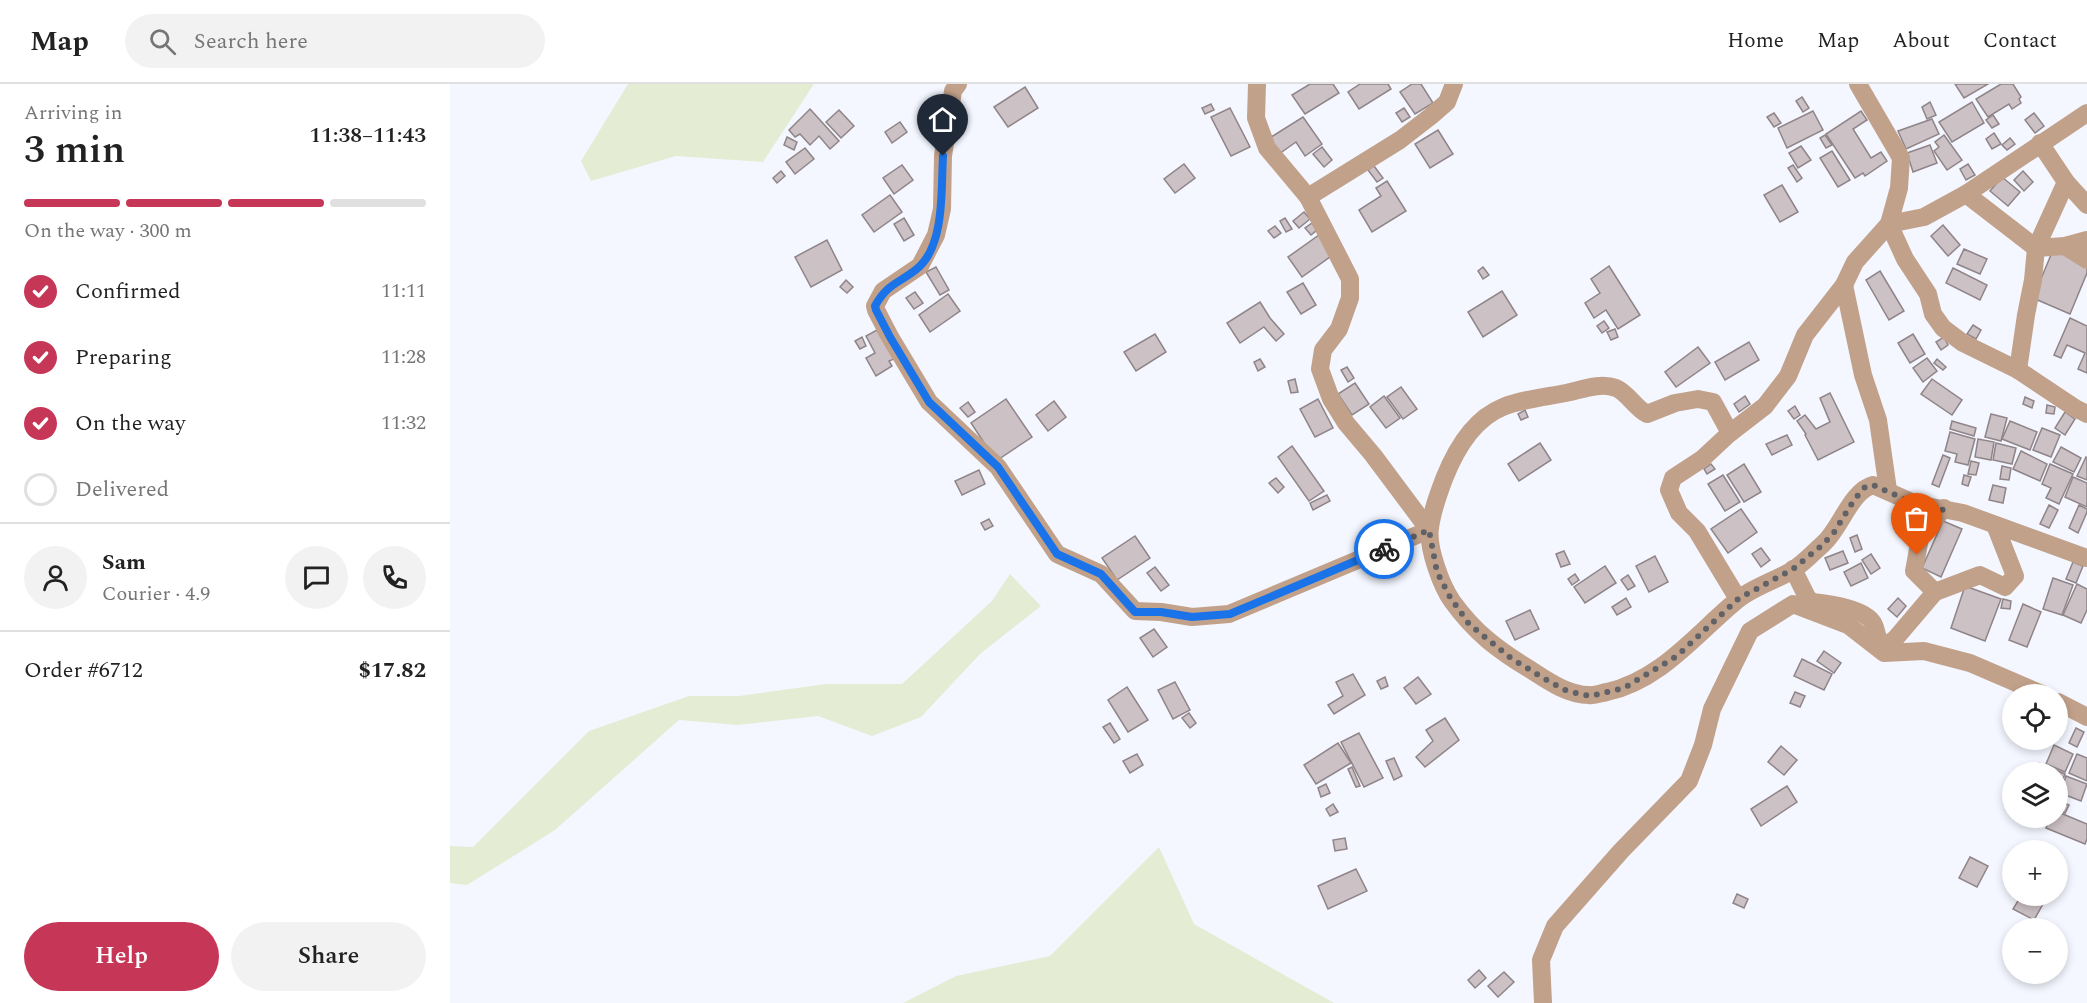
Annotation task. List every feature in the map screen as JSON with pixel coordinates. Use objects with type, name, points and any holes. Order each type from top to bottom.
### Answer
[{"type":"street","points":[[957,84],[953,91],[943,156],[942,209],[936,235],[920,266],[883,291],[875,306],[890,337],[929,402],[998,467],[1057,554],[1101,574],[1135,612],[1161,612],[1192,617],[1230,614],[1429,530]]},
{"type":"street","points":[[1257,84],[1256,118],[1268,148],[1308,197],[1350,279],[1350,298],[1339,329],[1323,350],[1320,369],[1331,399],[1346,423],[1429,530]]},
{"type":"street","points":[[1308,197],[1400,140],[1447,102],[1454,84]]},
{"type":"street","points":[[1738,599],[1697,531],[1679,513],[1669,490],[1672,478],[1702,459],[1730,433],[1766,406],[1788,376],[1804,335],[1844,285],[1855,262],[1889,224],[1899,188],[1901,158],[1858,84]]},
{"type":"street","points":[[1889,224],[1924,218],[1966,194],[2087,113]]},
{"type":"street","points":[[2040,143],[2066,182],[2087,205]]},
{"type":"street","points":[[2018,370],[2036,248],[2066,182]]},
{"type":"street","points":[[1966,194],[2036,248],[2066,246],[2087,240]]},
{"type":"street","points":[[1889,224],[1905,259],[1928,294],[1933,314],[1943,328],[1963,343],[2018,370],[2087,414]]},
{"type":"street","points":[[2066,246],[2087,260]]},
{"type":"street","points":[[1844,285],[1863,375],[1878,420],[1888,490]]},
{"type":"street","points":[[1730,433],[1713,402],[1698,399],[1675,403],[1647,414],[1640,411],[1620,391],[1604,386],[1503,407],[1479,423],[1455,453],[1437,498],[1429,530],[1437,572],[1450,597],[1469,624],[1512,659],[1567,691],[1590,696],[1624,688],[1677,656],[1738,599],[1793,569],[1833,534],[1865,487],[1873,485],[1916,504],[1944,508],[2087,558]]},
{"type":"street","points":[[1935,592],[1914,571],[1920,538],[1944,508]]},
{"type":"street","points":[[1793,569],[1808,599],[1813,602],[1848,608],[1865,615],[1872,620],[1880,642],[1890,643],[1935,592],[1980,575],[2005,587],[2015,576],[1995,525]]},
{"type":"street","points":[[1542,1003],[1541,960],[1555,926],[1621,851],[1689,781],[1703,745],[1713,709],[1750,631],[1793,604],[1848,625],[1884,653],[1924,651],[1970,663],[2019,684]]},
{"type":"street","points":[[2068,707],[2087,717]]},
{"type":"green space","points":[[628,84],[814,84],[763,162],[676,156],[591,181],[581,161]]},
{"type":"green space","points":[[1010,574],[1041,606],[980,654],[921,717],[872,736],[818,716],[738,725],[679,720],[555,830],[467,885],[450,883],[450,846],[473,847],[589,731],[689,696],[739,696],[826,684],[902,684],[992,601]]},
{"type":"green space","points":[[1159,847],[1194,924],[1334,1003],[903,1003],[956,976],[1050,956]]},
{"type":"building","points":[[1310,84],[1333,84],[1339,93],[1305,114],[1292,95]]},
{"type":"building","points":[[1360,84],[1388,84],[1391,89],[1359,109],[1348,92]]},
{"type":"building","points":[[1412,84],[1421,84],[1433,103],[1415,114],[1400,92]]},
{"type":"building","points":[[1955,84],[1988,84],[1964,98]]},
{"type":"building","points":[[2001,84],[2013,84],[2021,97],[2019,99],[2021,103],[2012,109],[2009,104],[1988,117],[1976,99]]},
{"type":"building","points":[[1025,87],[1038,108],[1008,127],[994,107]]},
{"type":"building","points":[[1802,97],[1809,108],[1803,112],[1796,101]]},
{"type":"building","points":[[1930,102],[1936,115],[1927,119],[1922,107]]},
{"type":"building","points":[[1972,102],[1984,123],[1952,142],[1939,122]]},
{"type":"building","points":[[1211,104],[1214,110],[1205,114],[1202,108]]},
{"type":"building","points":[[1230,108],[1250,147],[1231,156],[1211,117]]},
{"type":"building","points":[[1404,108],[1410,117],[1402,122],[1396,113]]},
{"type":"building","points":[[810,109],[839,141],[830,149],[819,136],[810,145],[800,134],[795,137],[789,130]]},
{"type":"building","points":[[839,110],[854,126],[841,138],[826,122]]},
{"type":"building","points":[[1813,111],[1823,130],[1787,148],[1778,128]]},
{"type":"building","points":[[1861,111],[1867,120],[1853,129],[1871,158],[1881,152],[1887,161],[1865,176],[1863,173],[1855,178],[1826,134]]},
{"type":"building","points":[[1774,113],[1781,123],[1774,127],[1767,117]]},
{"type":"building","points":[[2034,113],[2044,126],[2035,133],[2025,120]]},
{"type":"building","points":[[1993,115],[1999,124],[1992,128],[1986,120]]},
{"type":"building","points":[[1303,117],[1322,144],[1305,156],[1296,142],[1279,154],[1268,139]]},
{"type":"building","points":[[1932,119],[1939,134],[1906,149],[1898,131]]},
{"type":"building","points":[[900,122],[907,132],[892,143],[885,132]]},
{"type":"building","points":[[1438,130],[1453,154],[1430,168],[1415,144]]},
{"type":"building","points":[[1994,133],[2001,144],[1992,149],[1986,139]]},
{"type":"building","points":[[1825,135],[1832,145],[1826,148],[1820,138]]},
{"type":"building","points":[[1944,135],[1962,160],[1947,170],[1934,151],[1939,147],[1935,142]]},
{"type":"building","points":[[787,137],[797,142],[794,150],[784,145]]},
{"type":"building","points":[[2010,138],[2015,144],[2007,150],[2002,145]]},
{"type":"building","points":[[1930,145],[1937,163],[1913,172],[1907,153]]},
{"type":"building","points":[[1801,146],[1811,160],[1798,168],[1789,153]]},
{"type":"building","points":[[1322,147],[1332,160],[1324,167],[1313,154]]},
{"type":"building","points":[[805,148],[814,159],[795,174],[786,162]]},
{"type":"building","points":[[1832,151],[1850,180],[1838,187],[1820,158]]},
{"type":"building","points":[[1184,164],[1195,178],[1175,193],[1164,179]]},
{"type":"building","points":[[1968,164],[1975,175],[1966,180],[1960,169]]},
{"type":"building","points":[[902,165],[913,180],[894,194],[883,178]]},
{"type":"building","points":[[1793,165],[1802,178],[1797,182],[1788,168]]},
{"type":"building","points":[[1374,166],[1383,178],[1377,182],[1368,170]]},
{"type":"building","points":[[781,171],[785,176],[777,183],[773,178]]},
{"type":"building","points":[[2023,171],[2033,182],[2024,191],[2014,180]]},
{"type":"building","points":[[2002,177],[2020,192],[2008,206],[1990,191]]},
{"type":"building","points":[[1387,181],[1406,211],[1372,232],[1359,210],[1381,196],[1376,188]]},
{"type":"building","points":[[1782,185],[1798,212],[1780,222],[1764,195]]},
{"type":"building","points":[[890,195],[902,212],[874,232],[862,215]]},
{"type":"building","points":[[1304,212],[1310,219],[1299,228],[1293,221]]},
{"type":"building","points":[[904,218],[914,235],[904,241],[894,224]]},
{"type":"building","points":[[1285,218],[1292,229],[1286,232],[1280,221]]},
{"type":"building","points":[[1312,223],[1317,230],[1311,235],[1305,228]]},
{"type":"building","points":[[1943,225],[1960,245],[1948,256],[1931,236]]},
{"type":"building","points":[[1275,226],[1281,233],[1274,238],[1268,231]]},
{"type":"building","points":[[1319,235],[1334,254],[1302,277],[1288,257]]},
{"type":"building","points":[[827,240],[842,270],[811,287],[795,257]]},
{"type":"building","points":[[1964,249],[1987,259],[1980,274],[1957,264]]},
{"type":"building","points":[[2053,250],[2087,264],[2087,273],[2070,314],[2033,298]]},
{"type":"building","points":[[1609,266],[1640,315],[1618,329],[1606,310],[1594,318],[1585,303],[1600,293],[1591,279]]},
{"type":"building","points":[[936,267],[949,290],[940,295],[926,272]]},
{"type":"building","points":[[1483,267],[1489,275],[1483,279],[1478,271]]},
{"type":"building","points":[[1953,268],[1987,285],[1980,300],[1946,283]]},
{"type":"building","points":[[1880,271],[1904,311],[1889,320],[1866,280]]},
{"type":"building","points":[[846,280],[853,287],[847,293],[840,287]]},
{"type":"building","points":[[1303,283],[1316,305],[1301,314],[1287,292]]},
{"type":"building","points":[[1502,291],[1517,315],[1483,337],[1468,312]]},
{"type":"building","points":[[915,292],[923,303],[914,309],[906,298]]},
{"type":"building","points":[[948,294],[960,311],[930,332],[919,315]]},
{"type":"building","points":[[1260,302],[1284,334],[1276,341],[1264,327],[1240,343],[1227,323]]},
{"type":"building","points":[[2070,318],[2087,326],[2087,373],[2078,369],[2085,353],[2067,345],[2061,358],[2054,355]]},
{"type":"building","points":[[1604,321],[1609,328],[1602,333],[1597,326]]},
{"type":"building","points":[[1973,325],[1981,330],[1976,339],[1967,334]]},
{"type":"building","points":[[1615,329],[1618,337],[1611,340],[1607,332]]},
{"type":"building","points":[[877,330],[894,359],[889,361],[892,366],[876,376],[866,358],[875,353],[866,336]]},
{"type":"building","points":[[1155,334],[1166,352],[1136,371],[1124,352]]},
{"type":"building","points":[[1913,334],[1925,354],[1910,363],[1898,343]]},
{"type":"building","points":[[862,337],[866,346],[860,349],[855,341]]},
{"type":"building","points":[[1944,337],[1948,345],[1941,350],[1936,342]]},
{"type":"building","points":[[1749,342],[1759,360],[1725,380],[1715,362]]},
{"type":"building","points":[[1698,347],[1710,363],[1676,387],[1665,372]]},
{"type":"building","points":[[1927,358],[1937,371],[1923,382],[1913,368]]},
{"type":"building","points":[[1260,359],[1265,367],[1258,371],[1254,362]]},
{"type":"building","points":[[1937,359],[1946,367],[1943,370],[1934,363]]},
{"type":"building","points":[[1347,367],[1354,378],[1348,382],[1341,370]]},
{"type":"building","points":[[1295,379],[1298,392],[1291,393],[1288,381]]},
{"type":"building","points":[[1932,379],[1962,400],[1952,415],[1921,394]]},
{"type":"building","points":[[1355,383],[1369,404],[1352,415],[1338,394]]},
{"type":"building","points":[[1401,387],[1417,409],[1403,419],[1387,397]]},
{"type":"building","points":[[1830,393],[1854,442],[1818,460],[1797,421],[1805,415],[1816,429],[1830,422],[1820,398]]},
{"type":"building","points":[[1384,396],[1400,418],[1386,428],[1370,407]]},
{"type":"building","points":[[1745,396],[1750,404],[1739,412],[1734,404]]},
{"type":"building","points":[[2025,397],[2034,401],[2032,408],[2023,404]]},
{"type":"building","points":[[1006,399],[1032,437],[996,461],[971,423]]},
{"type":"building","points":[[1318,399],[1333,428],[1315,437],[1300,409]]},
{"type":"building","points":[[1054,401],[1066,417],[1048,431],[1036,415]]},
{"type":"building","points":[[968,402],[975,412],[968,417],[960,408]]},
{"type":"building","points":[[2047,405],[2055,407],[2054,414],[2046,413]]},
{"type":"building","points":[[1795,406],[1800,415],[1794,419],[1788,411]]},
{"type":"building","points":[[1525,410],[1528,417],[1521,420],[1518,414]]},
{"type":"building","points":[[2065,412],[2075,419],[2065,435],[2055,428]]},
{"type":"building","points":[[1991,414],[2007,418],[2001,441],[1985,437]]},
{"type":"building","points":[[1952,421],[1976,428],[1974,436],[1950,429]]},
{"type":"building","points":[[2010,421],[2037,432],[2030,450],[2002,439]]},
{"type":"building","points":[[2042,428],[2060,435],[2051,457],[2033,450]]},
{"type":"building","points":[[1950,432],[1975,439],[1968,465],[1955,462],[1957,454],[1945,451]]},
{"type":"building","points":[[1787,435],[1792,445],[1772,455],[1766,444]]},
{"type":"building","points":[[1978,439],[1994,442],[1991,460],[1975,457]]},
{"type":"building","points":[[1540,443],[1551,460],[1519,481],[1508,464]]},
{"type":"building","points":[[1996,443],[2016,448],[2012,464],[1993,460]]},
{"type":"building","points":[[1292,446],[1324,491],[1309,501],[1278,457]]},
{"type":"building","points":[[2061,447],[2081,458],[2074,472],[2053,462]]},
{"type":"building","points":[[2021,451],[2047,464],[2040,481],[2013,469]]},
{"type":"building","points":[[1943,455],[1950,458],[1939,487],[1932,484]]},
{"type":"building","points":[[2087,458],[2087,480],[2077,476]]},
{"type":"building","points":[[1971,461],[1979,463],[1976,475],[1968,474]]},
{"type":"building","points":[[1711,464],[1715,469],[1707,474],[1704,469]]},
{"type":"building","points":[[1744,464],[1761,492],[1744,502],[1727,475]]},
{"type":"building","points":[[2050,464],[2073,474],[2059,504],[2046,498],[2051,488],[2042,484]]},
{"type":"building","points":[[2002,466],[2011,468],[2009,480],[2000,479]]},
{"type":"building","points":[[979,470],[985,484],[962,495],[955,481]]},
{"type":"building","points":[[1723,475],[1740,502],[1725,511],[1708,484]]},
{"type":"building","points":[[1964,475],[1971,477],[1968,486],[1962,484]]},
{"type":"building","points":[[2073,477],[2087,483],[2087,507],[2065,497]]},
{"type":"building","points":[[1276,478],[1284,487],[1278,493],[1269,483]]},
{"type":"building","points":[[1993,485],[2006,488],[2003,503],[1989,500]]},
{"type":"building","points":[[1327,495],[1330,501],[1313,510],[1310,503]]},
{"type":"building","points":[[2049,505],[2058,510],[2049,528],[2040,524]]},
{"type":"building","points":[[2079,505],[2087,509],[2087,512],[2078,533],[2069,528]]},
{"type":"building","points":[[1741,509],[1757,532],[1728,553],[1711,529]]},
{"type":"building","points":[[989,519],[993,526],[985,530],[981,523]]},
{"type":"building","points":[[1943,521],[1962,529],[1941,577],[1922,568]]},
{"type":"building","points":[[1857,535],[1862,549],[1855,552],[1850,538]]},
{"type":"building","points":[[1135,536],[1150,558],[1117,580],[1102,558]]},
{"type":"building","points":[[1761,548],[1770,560],[1761,567],[1752,554]]},
{"type":"building","points":[[1564,551],[1570,564],[1561,567],[1556,554]]},
{"type":"building","points":[[1843,551],[1848,563],[1830,570],[1825,558]]},
{"type":"building","points":[[1871,554],[1880,568],[1871,574],[1862,560]]},
{"type":"building","points":[[1655,556],[1668,582],[1649,592],[1636,566]]},
{"type":"building","points":[[2073,562],[2083,566],[2076,583],[2066,579]]},
{"type":"building","points":[[1861,563],[1868,578],[1851,586],[1844,572]]},
{"type":"building","points":[[1605,566],[1616,583],[1585,603],[1574,587]]},
{"type":"building","points":[[1155,567],[1169,585],[1161,591],[1147,573]]},
{"type":"building","points":[[1575,574],[1579,580],[1572,585],[1568,579]]},
{"type":"building","points":[[1628,575],[1635,586],[1628,590],[1621,580]]},
{"type":"building","points":[[2053,578],[2073,585],[2062,615],[2043,609]]},
{"type":"building","points":[[2077,584],[2087,589],[2087,610],[2081,623],[2063,615]]},
{"type":"building","points":[[1965,586],[2001,599],[1985,641],[1951,628]]},
{"type":"building","points":[[1626,598],[1631,607],[1617,615],[1612,607]]},
{"type":"building","points":[[1898,598],[1906,606],[1897,617],[1888,609]]},
{"type":"building","points":[[2003,599],[2011,601],[2010,609],[2001,608]]},
{"type":"building","points":[[2023,604],[2041,612],[2027,647],[2009,640]]},
{"type":"building","points":[[1530,610],[1539,629],[1515,640],[1506,621]]},
{"type":"building","points":[[1154,629],[1167,647],[1153,657],[1140,638]]},
{"type":"building","points":[[1824,651],[1841,663],[1834,673],[1817,661]]},
{"type":"building","points":[[1802,659],[1832,674],[1824,690],[1794,676]]},
{"type":"building","points":[[1353,674],[1365,695],[1334,714],[1328,705],[1343,696],[1336,682]]},
{"type":"building","points":[[1385,677],[1388,686],[1381,689],[1377,681]]},
{"type":"building","points":[[1418,677],[1431,694],[1416,704],[1404,688]]},
{"type":"building","points":[[1175,682],[1190,710],[1173,719],[1158,690]]},
{"type":"building","points":[[1127,687],[1148,720],[1128,732],[1108,700]]},
{"type":"building","points":[[1795,692],[1805,696],[1800,707],[1790,703]]},
{"type":"building","points":[[1189,713],[1196,723],[1190,728],[1182,718]]},
{"type":"building","points":[[1445,718],[1459,740],[1425,767],[1416,757],[1433,741],[1426,730]]},
{"type":"building","points":[[1110,723],[1120,739],[1114,743],[1103,727]]},
{"type":"building","points":[[2076,728],[2084,732],[2077,747],[2069,743]]},
{"type":"building","points":[[1359,733],[1383,778],[1364,787],[1341,742]]},
{"type":"building","points":[[1338,743],[1351,763],[1316,784],[1304,765]]},
{"type":"building","points":[[1781,746],[1797,760],[1784,775],[1768,762]]},
{"type":"building","points":[[2052,750],[2065,750],[2073,754],[2068,765],[2068,762],[2047,762]]},
{"type":"building","points":[[1137,754],[1143,765],[1130,773],[1123,761]]},
{"type":"building","points":[[2077,754],[2087,758],[2087,781],[2069,773]]},
{"type":"building","points":[[1394,758],[1402,776],[1394,780],[1386,761]]},
{"type":"building","points":[[1352,767],[1360,786],[1356,787],[1348,769]]},
{"type":"building","points":[[2068,777],[2087,784],[2081,801],[2068,796]]},
{"type":"building","points":[[1326,784],[1330,793],[1321,797],[1318,788]]},
{"type":"building","points":[[1787,786],[1797,802],[1761,826],[1751,809]]},
{"type":"building","points":[[1333,804],[1338,812],[1330,816],[1326,809]]},
{"type":"building","points":[[2068,816],[2087,824],[2085,844],[2046,828],[2068,828]]},
{"type":"building","points":[[1345,838],[1347,849],[1335,851],[1333,840]]},
{"type":"building","points":[[1970,857],[1988,866],[1977,887],[1959,878]]},
{"type":"building","points":[[1356,869],[1367,891],[1328,909],[1318,886]]},
{"type":"building","points":[[1737,894],[1748,899],[1744,908],[1733,903]]},
{"type":"building","points":[[2015,906],[2042,906],[2035,918],[2030,918],[2013,909]]},
{"type":"building","points":[[1479,970],[1486,978],[1475,988],[1468,980]]},
{"type":"building","points":[[1504,972],[1514,982],[1498,997],[1488,986]]},
{"type":"way so far","points":[[1384,549],[1429,530],[1437,572],[1450,597],[1469,624],[1512,659],[1550,682],[1567,691],[1590,696],[1624,688],[1677,656],[1738,599],[1793,569],[1833,534],[1865,487],[1873,485],[1916,504],[1944,508],[1920,538],[1917,555]]},
{"type":"route","points":[[943,156],[942,209],[931,247],[920,266],[883,291],[875,306],[876,310],[929,402],[998,467],[1057,554],[1101,574],[1135,612],[1161,612],[1192,617],[1230,614],[1384,549]]}]
